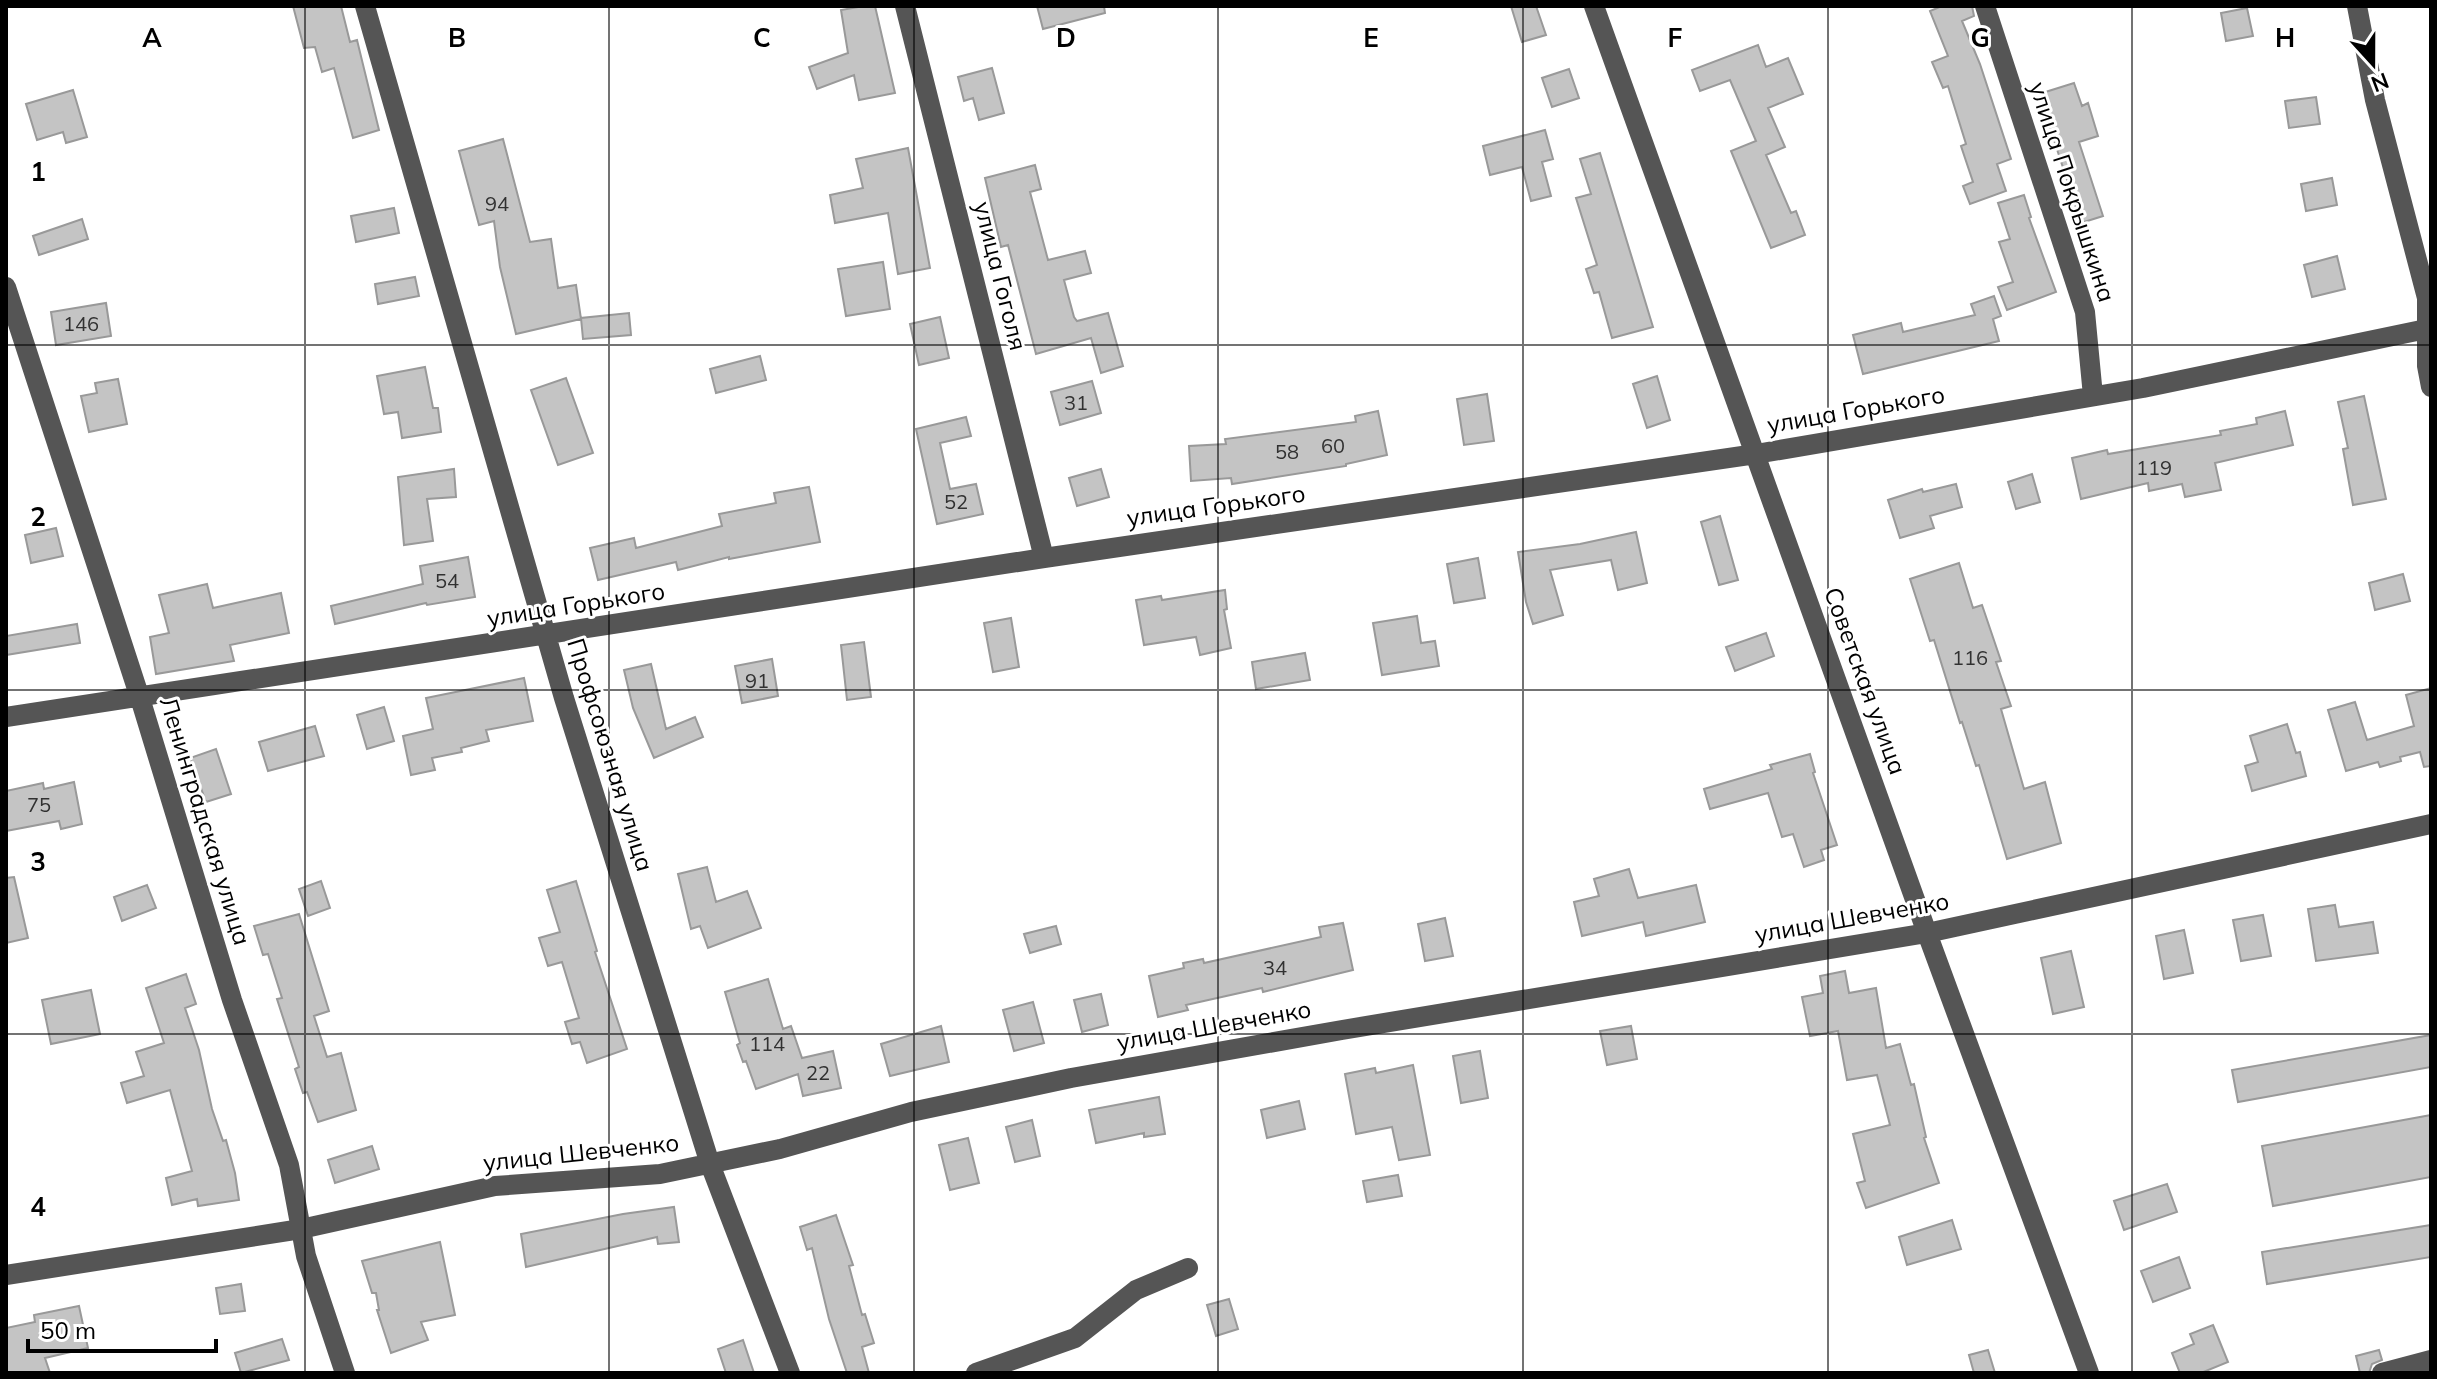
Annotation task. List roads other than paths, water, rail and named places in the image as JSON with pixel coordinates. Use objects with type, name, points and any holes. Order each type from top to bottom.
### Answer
[{"type":"street","name":"Профсоюзная улица","points":[[365,6],[564,698],[710,1164],[790,1373]]},
{"type":"street","name":"улица Гоголя","points":[[905,6],[1044,558]]},
{"type":"street","name":"Советская улица","points":[[1594,6],[1927,933],[2089,1373]]},
{"type":"street","name":"улица Покрышкина","points":[[1985,6],[2085,312],[2093,396]]},
{"type":"street","points":[[2357,6],[2375,100],[2427,298],[2430,329],[2427,366],[2431,387]]},
{"type":"street","name":"Ленинградская улица","points":[[6,287],[140,698],[232,1000],[289,1165],[306,1256],[345,1373]]},
{"type":"street","name":"улица Горького","points":[[6,717],[1044,558],[1756,454],[2093,396],[2430,329]]},
{"type":"street","name":"улица Шевченко","points":[[6,1275],[301,1229],[495,1186],[660,1174],[780,1149],[911,1112],[1071,1078],[1927,933],[2431,824]]},
{"type":"street","points":[[976,1373],[1075,1338],[1136,1290],[1188,1268]]},
{"type":"street","points":[[2382,1373],[2431,1360]]}]
